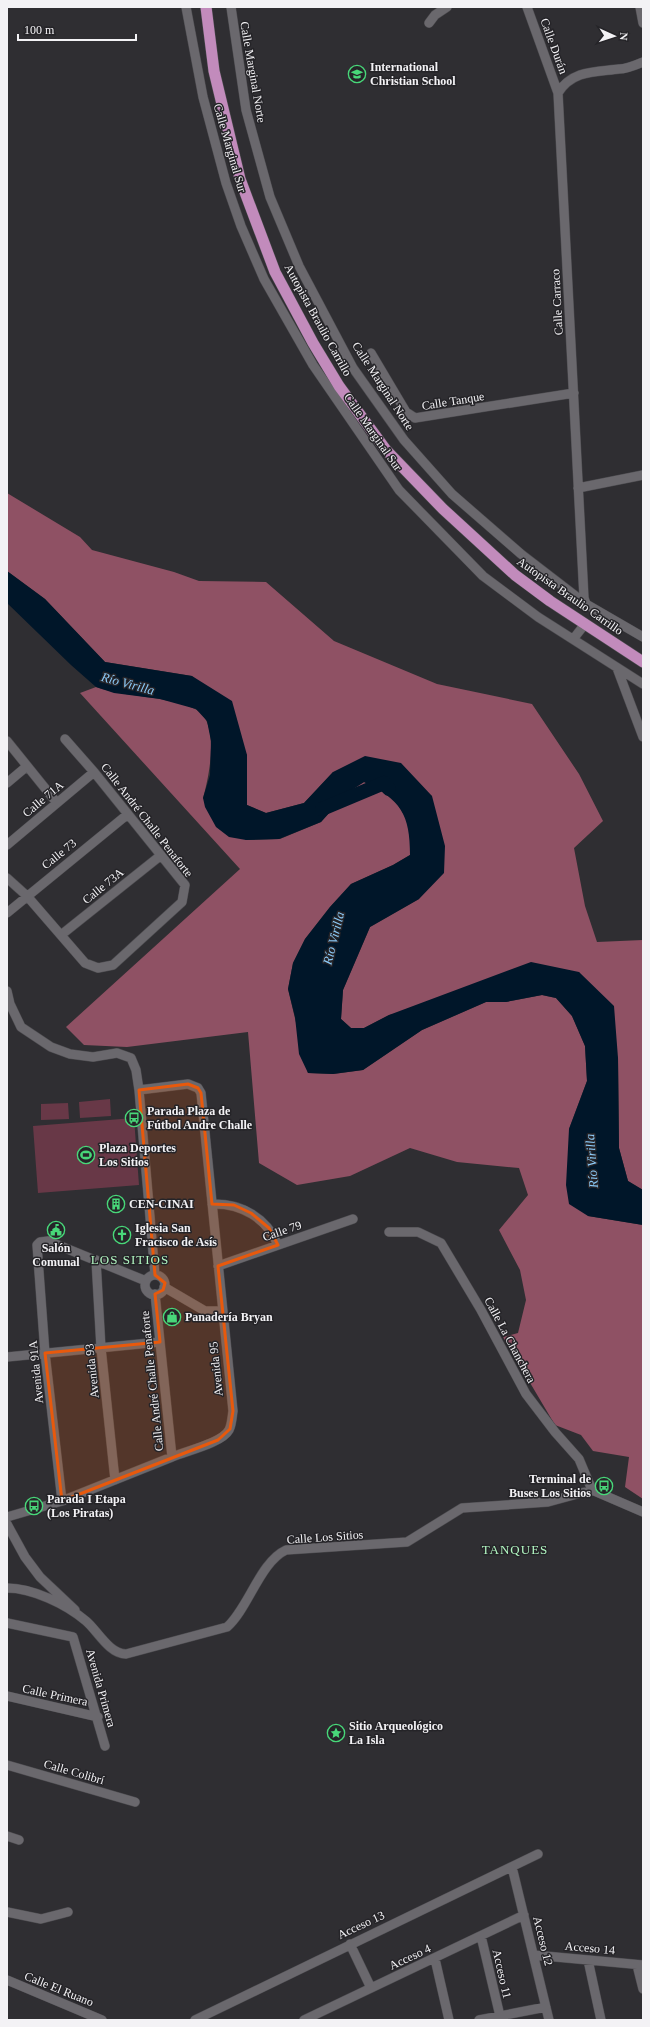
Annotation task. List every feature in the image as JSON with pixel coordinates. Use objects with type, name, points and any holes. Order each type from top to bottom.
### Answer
[{"type":"highway","name":"Autopista Braulio Carrillo","points":[[206,7],[214,71],[240,179],[275,272],[308,347],[386,450],[443,509],[515,575],[643,662]]},
{"type":"street","name":"Calle Marginal Sur","points":[[186,7],[202,97],[226,183],[241,226],[264,278],[399,490],[483,576],[538,616],[643,684]]},
{"type":"street","name":"Calle Marginal Norte","points":[[231,7],[246,110],[270,197],[299,266],[353,368],[404,440],[452,494],[521,554],[586,604],[643,637]]},
{"type":"street","points":[[429,23],[435,15],[447,7]]},
{"type":"street","name":"Calle Durán","points":[[527,7],[558,93]]},
{"type":"street","points":[[640,7],[643,23]]},
{"type":"street","points":[[558,93],[565,83],[578,75],[600,70],[621,69],[643,62]]},
{"type":"street","name":"Calle Carraco","points":[[558,93],[584,598],[586,604]]},
{"type":"street","points":[[226,183],[240,179]]},
{"type":"street","name":"Calle Tanque","points":[[371,353],[406,412],[415,418],[574,393]]},
{"type":"street","points":[[578,488],[643,475]]},
{"type":"street","points":[[574,638],[585,624]]},
{"type":"street","points":[[617,668],[643,737]]},
{"type":"street","name":"Calle André Challe Penaforte","points":[[7,878],[62,935],[85,963],[98,968],[113,965],[182,902],[185,885],[182,879],[160,856],[94,772],[65,739]]},
{"type":"street","points":[[7,741],[26,767],[57,803]]},
{"type":"street","points":[[7,782],[26,767]]},
{"type":"street","name":"Calle 71A","points":[[7,845],[94,772]]},
{"type":"street","name":"Calle 73","points":[[7,913],[128,814]]},
{"type":"street","name":"Calle 73A","points":[[62,935],[160,856]]},
{"type":"street","points":[[7,991],[10,1004],[21,1027],[51,1048],[70,1054],[93,1057],[117,1053],[131,1058],[136,1070],[139,1090],[155,1275]]},
{"type":"street","name":"Avenida 95","points":[[139,1090],[188,1084],[198,1088],[202,1100],[233,1411],[230,1429],[218,1440],[172,1457]]},
{"type":"street","points":[[212,1204],[234,1205],[251,1214],[269,1228],[278,1245]]},
{"type":"street","name":"Calle 79","points":[[218,1266],[353,1219]]},
{"type":"street","name":"Calle La Chanchera","points":[[389,1232],[418,1232],[441,1243],[481,1310],[526,1394],[555,1432],[579,1459],[592,1490]]},
{"type":"street","name":"Avenida 91A","points":[[62,1501],[45,1353],[37,1250],[40,1242],[48,1241],[96,1260]]},
{"type":"street","points":[[96,1260],[146,1281]]},
{"type":"street","name":"Avenida 93","points":[[96,1260],[101,1348],[115,1480]]},
{"type":"street","points":[[146,1281],[155,1275]]},
{"type":"street","points":[[146,1281],[146,1288],[152,1294],[161,1292],[164,1287],[164,1280],[155,1275]]},
{"type":"street","points":[[164,1287],[205,1311],[223,1311]]},
{"type":"street","name":"Calle André Challe Penaforte","points":[[7,1517],[62,1501],[172,1457],[155,1294]]},
{"type":"street","points":[[7,1357],[160,1342]]},
{"type":"street","points":[[592,1490],[623,1502],[643,1512]]},
{"type":"street","name":"Calle Los Sitios","points":[[7,1588],[22,1589],[47,1597],[86,1620],[112,1648],[122,1654],[215,1631],[229,1625],[280,1552],[286,1550],[407,1542],[462,1508],[548,1502],[592,1490]]},
{"type":"street","points":[[7,1524],[25,1557],[40,1577],[86,1620]]},
{"type":"street","name":"Avenida Primera","points":[[7,1623],[73,1637],[98,1716],[105,1746]]},
{"type":"street","name":"Calle Primera","points":[[7,1696],[98,1716]]},
{"type":"street","name":"Calle Colibrí","points":[[7,1765],[135,1802]]},
{"type":"street","points":[[7,1836],[19,1840]]},
{"type":"street","name":"Acceso 13","points":[[195,2020],[538,1854]]},
{"type":"street","name":"Acceso 12","points":[[512,1867],[549,2020]]},
{"type":"street","points":[[7,1912],[41,1919],[68,1912]]},
{"type":"street","name":"Acceso 4","points":[[304,2020],[435,1959],[524,1915]]},
{"type":"street","name":"Acceso 11","points":[[481,1936],[500,2016]]},
{"type":"street","points":[[350,1944],[372,1988]]},
{"type":"street","name":"Acceso 14","points":[[534,1956],[640,1965]]},
{"type":"street","points":[[435,1959],[449,2020]]},
{"type":"street","points":[[588,1960],[601,2020]]},
{"type":"street","points":[[640,1965],[643,1989]]},
{"type":"street","name":"Calle El Ruano","points":[[7,1980],[35,1994],[85,2012],[102,2020]]},
{"type":"street","points":[[479,2020],[546,2007]]},
{"type":"highlighted area","points":[[188,1084],[198,1088],[201,1093],[212,1204],[234,1205],[251,1213],[269,1228],[278,1245],[218,1266],[233,1411],[230,1429],[218,1440],[62,1501],[45,1353],[160,1342],[155,1294],[163,1290],[165,1283],[155,1275],[139,1090]]},
{"type":"shaded area","points":[[7,493],[80,537],[92,550],[174,572],[199,581],[266,582],[334,641],[437,684],[532,704],[579,774],[603,821],[574,848],[585,906],[597,942],[643,940],[643,1190],[628,1181],[619,1148],[618,1058],[579,972],[389,1015],[364,1028],[351,1028],[341,1019],[343,990],[370,927],[419,899],[432,796],[333,772],[304,803],[266,813],[247,805],[247,755],[192,676],[105,662],[45,599],[7,571]]},
{"type":"shaded area","points":[[96,687],[108,691],[183,704],[195,709],[203,715],[208,725],[211,737],[211,750],[208,777],[203,798],[246,840],[280,839],[321,822],[347,793],[364,782],[387,795],[403,813],[410,830],[410,855],[393,865],[351,884],[330,907],[305,939],[293,963],[288,989],[308,1073],[333,1074],[363,1070],[422,1030],[486,1002],[506,1002],[542,995],[556,998],[572,1016],[585,1046],[587,1081],[569,1129],[588,1216],[643,1225],[643,1499],[625,1487],[629,1457],[593,1451],[581,1435],[555,1425],[503,1337],[518,1333],[526,1300],[520,1270],[499,1230],[528,1195],[519,1168],[457,1162],[410,1148],[350,1176],[297,1185],[259,1163],[248,1032],[127,1047],[84,1045],[66,1027],[240,869],[80,693]]},
{"type":"shaded area","points":[[110,1099],[111,1116],[80,1118],[79,1102]]},
{"type":"shaded area","points":[[68,1103],[69,1119],[41,1120],[41,1104]]},
{"type":"shaded area","name":"Plaza Deportes Los Sitios","points":[[134,1118],[139,1185],[38,1193],[33,1126]]},
{"type":"water","points":[[7,571],[45,599],[105,662],[192,676],[232,701],[247,755],[247,805],[266,813],[304,803],[333,772],[365,756],[401,763],[432,796],[445,846],[444,873],[419,899],[370,927],[343,990],[341,1019],[351,1028],[364,1028],[389,1015],[531,962],[579,972],[614,1006],[618,1058],[619,1148],[628,1181],[643,1190],[643,1225],[588,1216],[569,1204],[566,1185],[569,1129],[587,1081],[585,1046],[572,1016],[556,998],[542,995],[506,1002],[486,1002],[422,1030],[363,1070],[333,1074],[308,1073],[299,1054],[295,1017],[288,989],[293,963],[305,939],[330,907],[351,884],[393,865],[410,855],[408,829],[401,810],[387,795],[364,782],[347,793],[321,822],[279,839],[246,840],[229,837],[216,827],[205,807],[203,798],[210,775],[211,741],[207,721],[196,709],[160,699],[114,693],[96,687],[7,603]]},
{"type":"waterway","name":"Río Virilla","points":[[322,809],[384,783],[389,789]]},
{"type":"place","name":"International Christian School","points":[[357,74]]},
{"type":"place","name":"Parada Plaza de Fútbol Andre Challe","points":[[134,1118]]},
{"type":"place","name":"Plaza Deportes Los Sitios","points":[[86,1155]]},
{"type":"place","name":"CEN-CINAI","points":[[116,1204]]},
{"type":"place","name":"Salón Comunal","points":[[56,1230]]},
{"type":"place","name":"Iglesia San Fracisco de Asís","points":[[122,1235]]},
{"type":"place","name":"Panadería Bryan","points":[[172,1317]]},
{"type":"place","name":"Terminal de Buses Los Sitios","points":[[604,1486]]},
{"type":"place","name":"Parada I Etapa (Los Piratas)","points":[[34,1506]]},
{"type":"place","name":"Sitio Arqueológico La Isla","points":[[336,1733]]},
{"type":"district","name":"LOS SITIOS","points":[[130,1259]]},
{"type":"district","name":"TANQUES","points":[[515,1549]]}]
